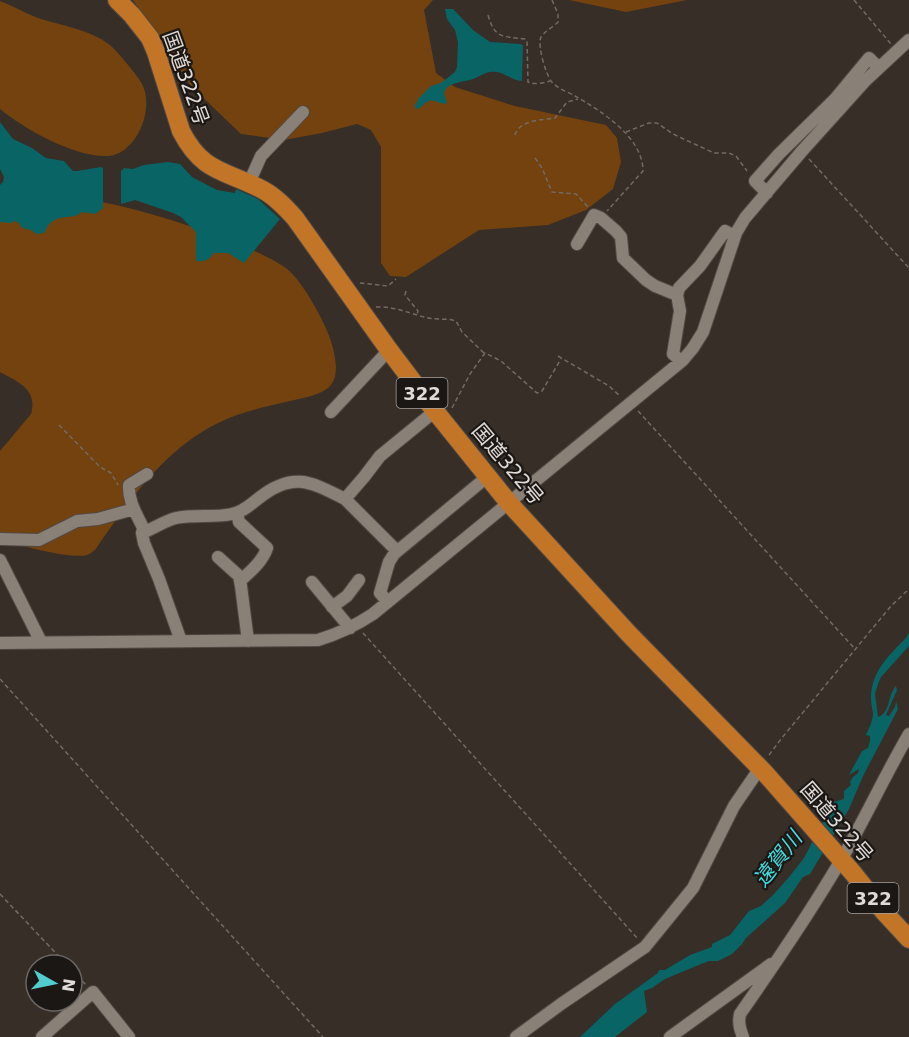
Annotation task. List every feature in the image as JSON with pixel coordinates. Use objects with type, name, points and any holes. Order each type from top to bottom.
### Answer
[{"type":"highway","name":"国道322号","points":[[117,0],[150,38],[181,131],[196,154],[223,174],[266,192],[295,218],[389,350],[509,503],[629,634],[762,770],[909,939]]},
{"type":"street","points":[[0,643],[318,640],[353,627],[388,602],[509,503],[627,401],[681,361],[693,348],[702,332],[735,236],[745,218],[866,80],[909,40]]},
{"type":"street","points":[[767,193],[755,181],[779,154],[836,99],[868,58],[879,68]]},
{"type":"street","points":[[249,183],[261,156],[303,112]]},
{"type":"street","points":[[577,244],[598,217],[621,237],[623,258],[645,280],[677,295]]},
{"type":"street","points":[[681,361],[673,354],[680,311],[677,295],[679,288],[700,266],[725,231],[735,236]]},
{"type":"street","points":[[331,412],[389,350]]},
{"type":"street","points":[[345,499],[380,456],[439,415]]},
{"type":"street","points":[[145,532],[131,505],[129,485],[147,474]]},
{"type":"street","points":[[388,602],[380,593],[388,562],[397,551],[487,477]]},
{"type":"street","points":[[181,641],[142,533],[175,518],[237,513],[243,511],[268,491],[287,482],[307,482],[345,499],[397,551]]},
{"type":"street","points":[[0,539],[39,540],[77,521],[98,519],[134,509]]},
{"type":"street","points":[[237,513],[239,522],[267,548],[252,570],[240,580]]},
{"type":"street","points":[[218,557],[239,576],[248,641]]},
{"type":"street","points":[[0,560],[41,642]]},
{"type":"street","points":[[332,607],[348,596],[359,580]]},
{"type":"street","points":[[312,582],[332,607],[353,627]]},
{"type":"street","points":[[743,1037],[739,1027],[740,1014],[779,958],[870,808],[909,734]]},
{"type":"street","points":[[516,1037],[645,947],[693,888],[734,806],[762,770]]},
{"type":"street","points":[[670,1037],[779,958]]},
{"type":"street","points":[[42,1037],[93,992],[129,1037]]},
{"type":"path","points":[[535,158],[552,192],[576,194],[598,217],[643,171],[640,155],[626,132],[593,106],[551,81],[539,47],[540,38],[558,22],[558,14],[552,0]]},
{"type":"path","points":[[854,0],[897,51]]},
{"type":"path","points":[[488,15],[491,26],[496,32],[525,39],[527,42],[528,81],[542,83],[551,81]]},
{"type":"path","points":[[515,135],[516,129],[522,124],[555,118],[567,102],[579,98]]},
{"type":"path","points":[[626,132],[649,123],[657,123],[673,134],[714,153],[729,153],[736,156],[755,181]]},
{"type":"path","points":[[802,151],[909,268]]},
{"type":"path","points":[[341,282],[346,280],[388,286],[396,279]]},
{"type":"path","points":[[406,291],[405,295],[418,311],[416,315]]},
{"type":"path","points":[[363,313],[370,308],[384,307],[430,319],[456,321],[462,332],[485,353],[501,361],[537,393],[542,391],[561,358]]},
{"type":"path","points":[[439,415],[448,416],[470,374],[485,353]]},
{"type":"path","points":[[558,356],[609,386],[627,401],[856,650]]},
{"type":"path","points":[[59,425],[100,467],[111,473],[124,497],[129,496]]},
{"type":"path","points":[[762,770],[781,739],[891,606],[909,589]]},
{"type":"path","points":[[353,627],[645,947]]},
{"type":"path","points":[[0,679],[323,1037]]},
{"type":"path","points":[[0,894],[56,953]]},
{"type":"path","points":[[84,983],[93,992]]},
{"type":"shaded area","points":[[133,0],[433,0],[424,10],[436,73],[455,87],[515,106],[606,125],[617,138],[621,162],[613,189],[586,210],[548,225],[479,230],[406,277],[390,276],[381,263],[381,147],[371,130],[357,124],[284,140],[241,134],[191,86]]},
{"type":"shaded area","points":[[569,0],[687,0],[626,12]]},
{"type":"shaded area","points":[[0,1],[38,18],[93,35],[110,45],[122,58],[142,84],[146,105],[141,128],[127,147],[108,156],[81,152],[51,141],[22,125],[0,109]]},
{"type":"shaded area","points":[[0,191],[65,196],[137,210],[221,237],[279,263],[299,282],[328,333],[334,353],[335,378],[328,388],[314,395],[237,415],[193,438],[156,471],[124,509],[95,550],[89,554],[80,556],[61,554],[12,542],[0,535],[0,451],[31,414],[32,398],[25,387],[0,372]]},
{"type":"water","points":[[445,9],[453,9],[473,30],[490,42],[523,45],[522,81],[489,72],[445,89],[446,104],[432,100],[419,109],[415,108],[419,98],[431,86],[441,83],[455,72],[457,67],[458,42],[455,30],[447,19]]},
{"type":"water","points":[[0,122],[13,139],[46,158],[64,161],[73,171],[103,168],[103,208],[95,214],[82,212],[75,216],[57,219],[50,223],[44,233],[36,234],[22,228],[14,221],[0,222],[0,185],[4,177],[0,169]]},
{"type":"water","points":[[168,162],[180,164],[192,177],[217,190],[235,193],[236,189],[258,199],[280,219],[244,263],[228,253],[214,253],[206,260],[196,261],[196,232],[181,217],[135,200],[121,204],[121,171],[124,168],[133,169]]},
{"type":"water","points":[[909,632],[909,646],[881,677],[875,694],[878,717],[887,708],[896,686],[897,690],[886,715],[889,716],[896,701],[898,709],[863,776],[849,809],[810,874],[803,877],[785,903],[746,938],[732,954],[665,979],[644,991],[647,1012],[615,1037],[580,1037],[615,1004],[659,970],[665,970],[690,955],[712,947],[712,944],[730,935],[749,911],[761,906],[789,877],[804,858],[830,808],[834,802],[844,799],[844,791],[851,785],[850,782],[858,773],[859,769],[849,775],[862,751],[868,748],[870,741],[870,736],[866,735],[873,716],[871,698],[874,680],[882,665]]},
{"type":"water label","name":"遠賀川","points":[[778,859]]}]
